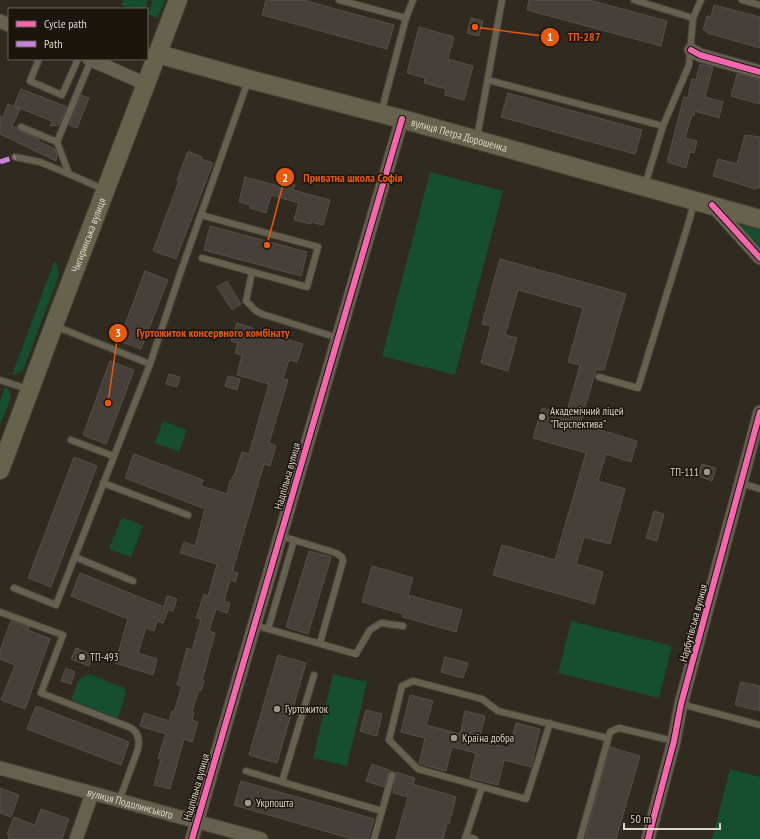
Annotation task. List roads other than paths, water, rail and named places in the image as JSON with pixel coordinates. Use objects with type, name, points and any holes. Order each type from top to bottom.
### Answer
[{"type":"main road","name":"Чигиринська вулиця","points":[[0,470],[178,0]]},
{"type":"main road","name":"вулиця Петра Дорошенка","points":[[158,54],[402,119],[760,219]]},
{"type":"street","points":[[690,50],[700,55],[760,72]]},
{"type":"street","points":[[88,60],[146,84]]},
{"type":"street","name":"Надпільна вулиця","points":[[192,839],[402,119]]},
{"type":"street","points":[[712,205],[760,258]]},
{"type":"street","name":"Нарбутівська вулиця","points":[[648,839],[674,741],[681,704],[760,412]]},
{"type":"street","name":"вулиця Подолинського","points":[[0,768],[261,839]]},
{"type":"street","points":[[76,839],[92,794]]},
{"type":"lane","points":[[339,0],[406,18]]},
{"type":"lane","points":[[381,114],[406,18],[415,0]]},
{"type":"lane","points":[[476,140],[502,0]]},
{"type":"lane","points":[[634,0],[693,18]]},
{"type":"lane","points":[[644,186],[664,126],[689,64],[693,18],[701,0]]},
{"type":"lane","points":[[742,0],[760,5]]},
{"type":"lane","points":[[38,60],[30,81],[62,95],[85,60]]},
{"type":"lane","points":[[69,174],[57,142],[86,60]]},
{"type":"lane","points":[[14,588],[56,605],[150,364],[248,79]]},
{"type":"lane","points":[[488,80],[664,126]]},
{"type":"lane","points":[[21,127],[57,142]]},
{"type":"lane","points":[[15,157],[40,162],[105,190]]},
{"type":"lane","points":[[599,377],[638,388],[690,218],[694,200]]},
{"type":"lane","points":[[201,216],[318,247],[308,287],[202,258]]},
{"type":"lane","points":[[252,272],[246,301],[256,310],[262,314],[338,338]]},
{"type":"lane","points":[[54,325],[150,364]]},
{"type":"lane","points":[[0,380],[30,389]]},
{"type":"lane","points":[[71,440],[113,456]]},
{"type":"lane","points":[[741,482],[760,488]]},
{"type":"lane","points":[[103,483],[188,515]]},
{"type":"lane","points":[[280,536],[336,553],[342,557],[343,561],[320,643]]},
{"type":"lane","points":[[268,629],[294,540]]},
{"type":"lane","points":[[75,557],[133,581]]},
{"type":"lane","points":[[1,614],[63,635],[41,693],[129,727],[137,733],[139,740],[138,749],[119,801]]},
{"type":"lane","points":[[254,625],[356,654],[370,630],[381,623],[404,626]]},
{"type":"lane","points":[[282,782],[314,676]]},
{"type":"lane","points":[[550,723],[526,799],[418,769],[388,740],[402,686],[413,681],[482,699],[498,711],[550,723],[607,738]]},
{"type":"lane","points":[[681,704],[760,725]]},
{"type":"lane","points":[[580,839],[607,738],[610,732],[619,728],[674,741]]},
{"type":"lane","points":[[246,771],[382,811]]},
{"type":"lane","points":[[374,839],[392,774]]},
{"type":"lane","points":[[475,839],[466,838],[482,787]]},
{"type":"place","name":"ТП-287","points":[[475,27]]},
{"type":"place","name":"Приватна школа Софія","points":[[267,245]]},
{"type":"place","name":"Гуртожиток консервного комбінату","points":[[108,403]]},
{"type":"place","name":"Академічний ліцей \"Перспектива\"","points":[[542,417]]},
{"type":"place","name":"ТП-111","points":[[707,472]]},
{"type":"place","name":"ТП-493","points":[[82,657]]},
{"type":"place","name":"Гуртожиток","points":[[277,709]]},
{"type":"place","name":"Країна добра","points":[[454,738]]},
{"type":"place","name":"Укрпошта","points":[[248,803]]}]
